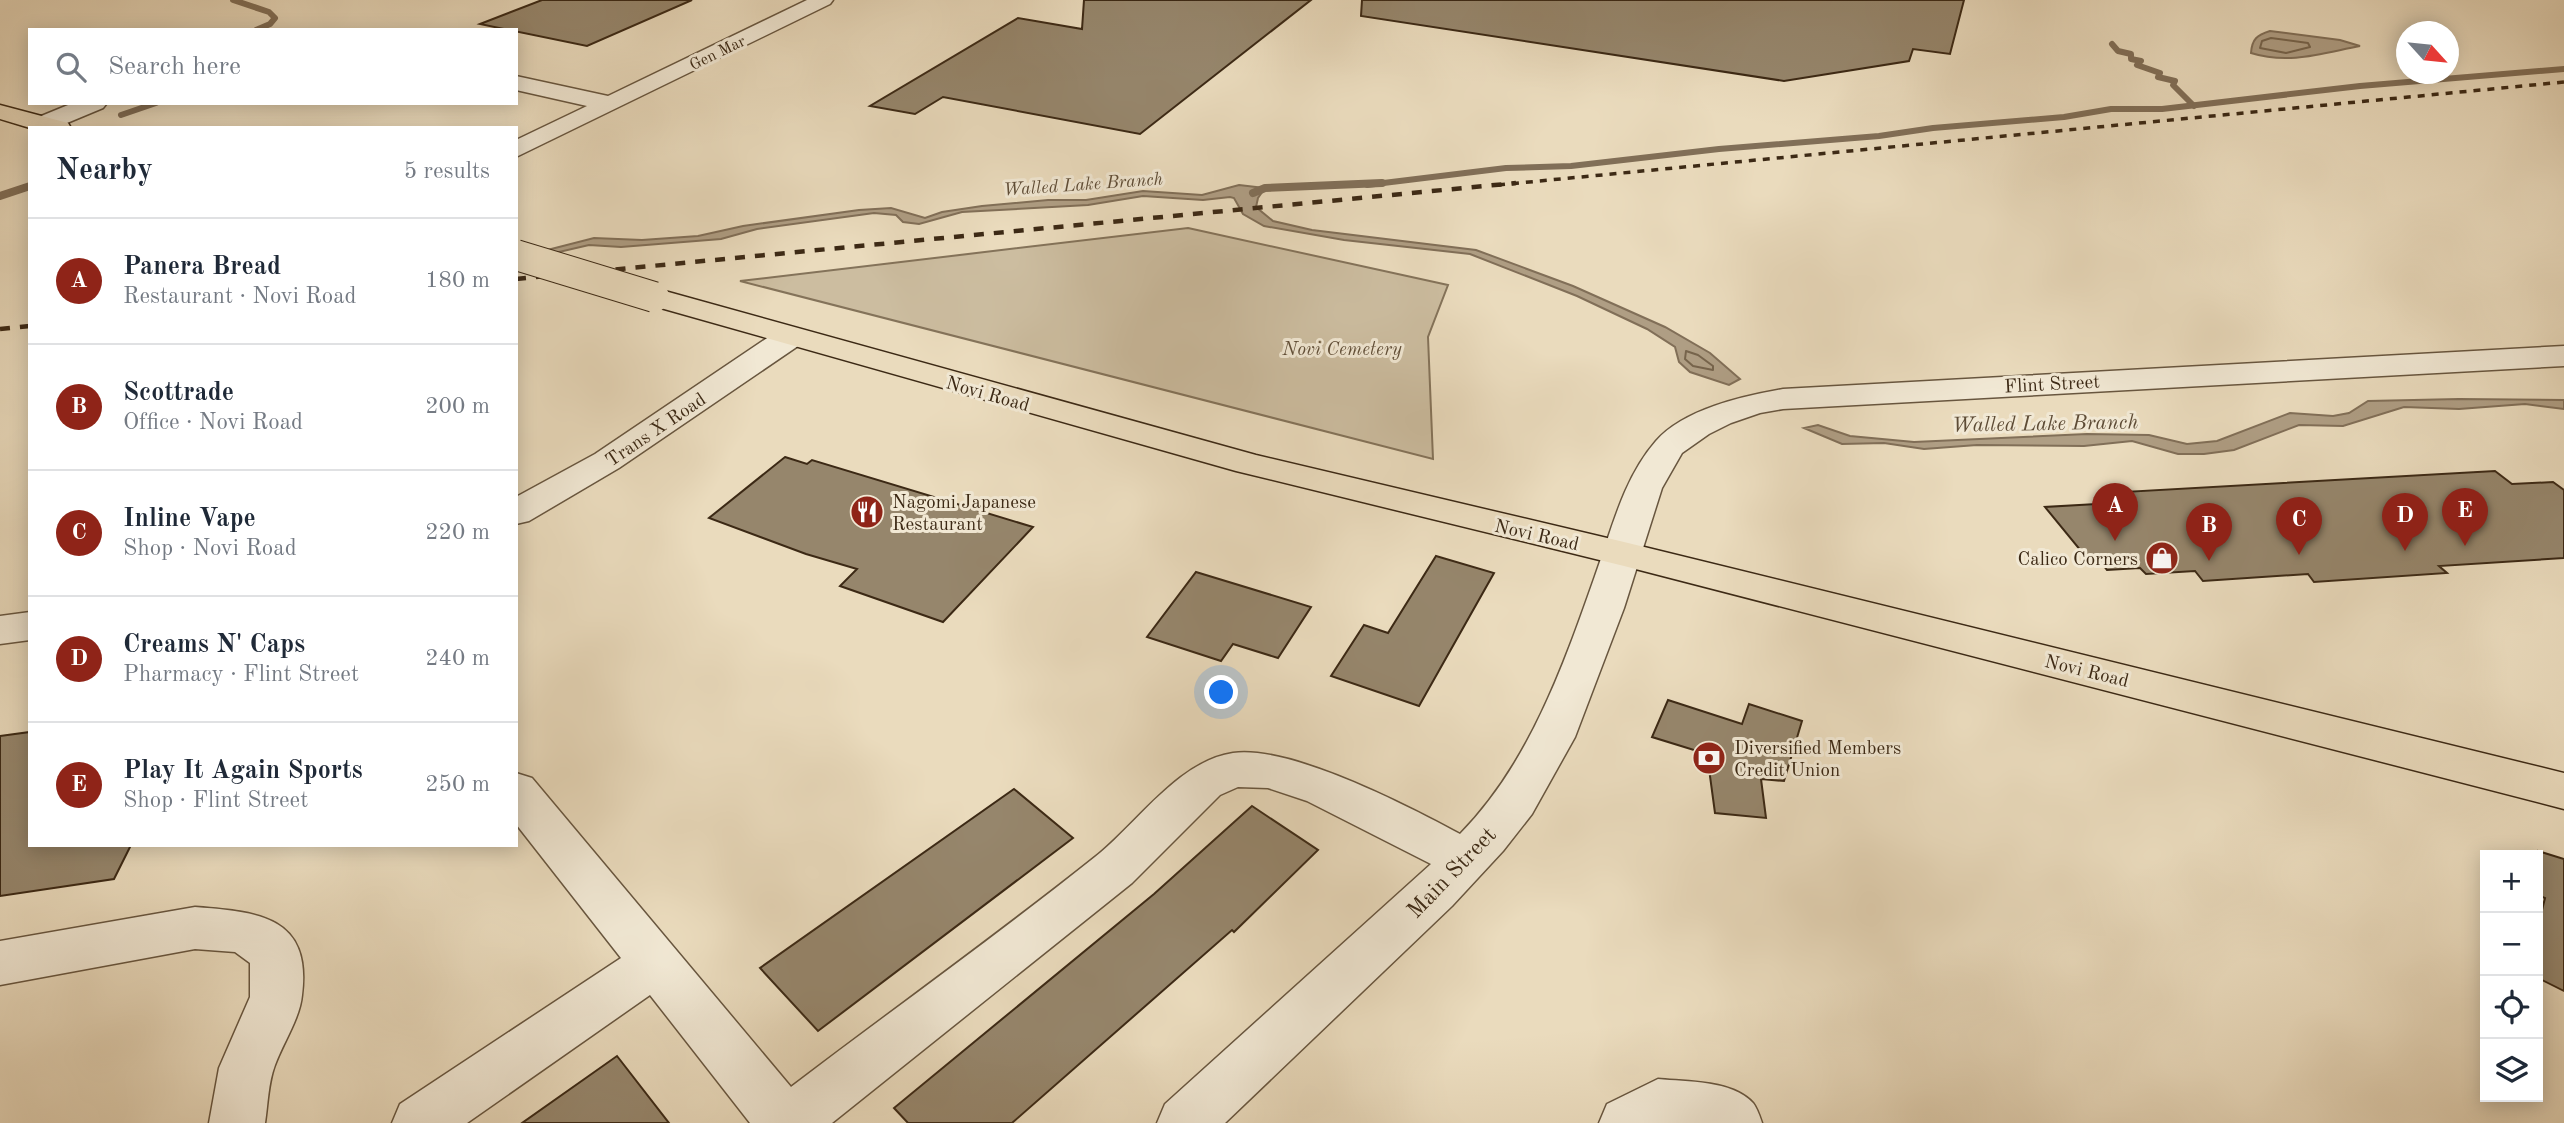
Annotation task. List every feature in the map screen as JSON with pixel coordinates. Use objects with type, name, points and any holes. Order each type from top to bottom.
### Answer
[{"type":"main road","points":[[0,112],[51,126]]},
{"type":"main road","name":"Novi Road","points":[[518,256],[790,337],[1248,464],[1624,554],[2564,790]]},
{"type":"street","name":"Gen Mar","points":[[518,149],[823,0]]},
{"type":"street","points":[[518,83],[611,104]]},
{"type":"street","points":[[51,126],[91,105]]},
{"type":"street","name":"Trans X Road","points":[[518,512],[607,461],[790,337]]},
{"type":"street","name":"Flint Street","points":[[1624,554],[1644,488],[1670,446],[1718,416],[1767,401],[2564,356]]},
{"type":"street","name":"Main Street","points":[[1185,1123],[1466,860],[1516,802],[1553,737],[1624,554]]},
{"type":"street","points":[[0,630],[28,626]]},
{"type":"street","points":[[518,792],[787,1123],[1115,869],[1204,783],[1233,770],[1270,771],[1323,789],[1411,830],[1466,860]]},
{"type":"street","points":[[0,963],[195,928],[244,932],[276,952],[275,997],[246,1068],[237,1123]]},
{"type":"street","points":[[420,1123],[656,963]]},
{"type":"street","points":[[1627,1123],[1658,1105],[1722,1113],[1734,1123]]},
{"type":"green space","name":"Novi Cemetery","points":[[1188,228],[1448,285],[1428,337],[1433,459],[740,281]]},
{"type":"water","points":[[2270,31],[2340,40],[2360,46],[2292,58],[2251,53],[2256,38]]},
{"type":"water","points":[[1239,185],[1265,188],[1256,207],[1273,221],[1312,230],[1476,250],[1573,286],[1665,327],[1710,353],[1740,379],[1729,385],[1690,372],[1679,362],[1675,347],[1647,329],[1577,296],[1470,254],[1344,240],[1264,226],[1243,214],[1234,198],[1230,197],[1203,200],[1143,196],[1088,205],[962,212],[919,224],[903,222],[896,215],[874,213],[757,229],[721,239],[621,247],[589,245],[518,262],[518,257],[594,238],[642,240],[698,236],[743,226],[859,210],[891,208],[925,218],[942,212],[982,206],[1048,200],[1086,200],[1143,191],[1202,195]]},
{"type":"water","points":[[2564,400],[2564,409],[2525,404],[2459,409],[2404,407],[2343,426],[2299,425],[2234,450],[2204,454],[2178,454],[2132,441],[2084,446],[1977,445],[1924,449],[1884,443],[1842,444],[1804,428],[1818,425],[1850,436],[1914,442],[2087,434],[2149,435],[2187,444],[2217,441],[2290,413],[2333,416],[2349,413],[2368,401]]},
{"type":"building","points":[[542,0],[692,0],[587,46],[518,32],[518,28],[480,24]]},
{"type":"building","points":[[1084,0],[1311,0],[1140,134],[943,97],[915,114],[870,106],[1018,18],[1082,29]]},
{"type":"building","points":[[1362,0],[1964,0],[1950,54],[1913,49],[1909,61],[1784,81],[1361,16]]},
{"type":"building","points":[[785,457],[807,464],[812,460],[1033,527],[943,622],[840,586],[857,569],[806,554],[709,518]]},
{"type":"building","points":[[2495,471],[2512,484],[2553,482],[2564,490],[2564,558],[2439,566],[2447,573],[2314,582],[2308,574],[2203,581],[2195,571],[2146,574],[2140,568],[2107,570],[2100,561],[2090,562],[2045,507],[2133,502],[2123,492]]},
{"type":"building","points":[[1436,556],[1494,573],[1419,706],[1331,676],[1364,625],[1388,633]]},
{"type":"building","points":[[1196,572],[1311,607],[1278,658],[1233,644],[1221,661],[1147,637]]},
{"type":"building","points":[[1668,700],[1742,724],[1749,704],[1802,721],[1784,781],[1761,779],[1766,818],[1715,813],[1707,754],[1652,737]]},
{"type":"building","points":[[28,732],[28,847],[130,847],[114,879],[0,896],[0,736]]},
{"type":"building","points":[[1014,789],[1073,838],[818,1031],[760,968]]},
{"type":"building","points":[[1252,806],[1318,850],[1234,932],[1232,930],[1012,1123],[908,1123],[894,1108],[1154,894]]},
{"type":"building","points":[[2543,853],[2564,859],[2564,991],[2543,980]]},
{"type":"building","points":[[617,1056],[669,1123],[522,1123]]},
{"type":"waterway","points":[[233,0],[269,12],[275,18],[261,28]]},
{"type":"waterway","points":[[2112,44],[2118,51],[2131,54],[2131,59],[2141,61],[2137,65],[2160,73],[2158,77],[2175,81],[2173,85],[2193,105]]},
{"type":"waterway","points":[[2193,105],[2360,86],[2564,69]]},
{"type":"waterway","points":[[121,115],[150,105]]},
{"type":"waterway","points":[[1367,185],[1506,168],[1571,166],[1719,149],[1879,136],[1933,128],[2064,117],[2111,109],[2162,109],[2193,105]]},
{"type":"waterway","points":[[1253,193],[1265,188],[1382,183]]},
{"type":"waterway","points":[[0,196],[28,187]]},
{"type":"railway","points":[[1498,185],[2564,82]]},
{"type":"railway","points":[[518,279],[1516,183]]},
{"type":"railway","points":[[0,329],[28,326]]},
{"type":"place","name":"Nagomi Japanese Restaurant","points":[[867,512]]},
{"type":"place","name":"Panera Bread","points":[[2115,541]]},
{"type":"place","name":"Play It Again Sports","points":[[2465,546]]},
{"type":"place","name":"Creams N' Caps","points":[[2405,551]]},
{"type":"place","name":"Inline Vape","points":[[2299,555]]},
{"type":"place","name":"Calico Corners","points":[[2162,558]]},
{"type":"place","name":"Scottrade","points":[[2209,561]]},
{"type":"place","name":"Diversified Members Credit Union","points":[[1709,758]]},
{"type":"water label","name":"Walled Lake Branch","points":[[1083,184]]},
{"type":"water label","name":"Walled Lake Branch","points":[[2045,423]]}]
